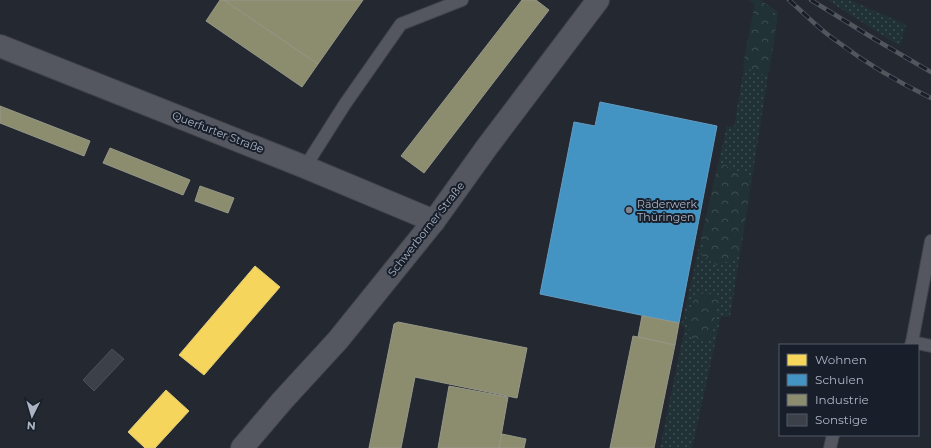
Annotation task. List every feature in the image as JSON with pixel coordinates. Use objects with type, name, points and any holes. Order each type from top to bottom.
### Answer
[{"type":"street","name":"Schwerborner Straße","points":[[242,448],[282,400],[338,340],[434,221],[487,147],[598,0]]},
{"type":"street","name":"Querfurter Straße","points":[[0,46],[305,167],[434,221]]},
{"type":"lane","points":[[305,167],[345,104],[401,24],[462,0]]},
{"type":"lane","points":[[912,343],[931,241]]},
{"type":"lane","points":[[919,344],[931,346]]},
{"type":"lane","points":[[830,448],[833,436]]},
{"type":"green space","points":[[749,0],[760,0],[778,12],[730,317],[721,316],[692,448],[660,448],[685,327],[681,326],[727,126],[734,127],[755,4]]},
{"type":"green space","points":[[749,0],[760,0],[775,10],[770,14],[772,18],[777,20],[769,73],[758,75],[743,65],[755,4]]},
{"type":"green space","points":[[827,0],[850,0],[906,25],[900,46]]},
{"type":"green space","points":[[718,164],[727,166],[733,174],[743,171],[751,183],[741,248],[737,251],[730,262],[721,262],[717,265],[712,263],[708,258],[704,259],[703,257],[702,249],[704,242],[702,235]]},
{"type":"green space","points":[[698,291],[717,296],[721,304],[715,310],[714,326],[708,340],[706,342],[700,341],[696,343],[689,334],[690,328],[686,316],[694,306],[695,293]]},
{"type":"building: Wohnen","points":[[255,266],[280,287],[204,375],[179,355]]},
{"type":"building: Wohnen","points":[[166,390],[189,411],[155,448],[145,448],[128,432]]},
{"type":"building: Schulen","name":"Räderwerk Thüringen","points":[[600,102],[717,126],[679,323],[540,294],[574,122],[595,126]]},
{"type":"building: Industrie","points":[[220,0],[224,0],[318,64],[302,87],[206,21]]},
{"type":"building: Industrie","points":[[224,0],[363,0],[318,64]]},
{"type":"building: Industrie","points":[[522,0],[536,0],[549,10],[424,173],[401,156]]},
{"type":"building: Industrie","points":[[0,106],[90,141],[84,156],[0,123]]},
{"type":"building: Industrie","points":[[110,148],[190,180],[183,195],[103,163]]},
{"type":"building: Industrie","points":[[200,186],[234,198],[228,213],[195,201]]},
{"type":"building: Industrie","points":[[642,316],[679,323],[675,345],[638,337]]},
{"type":"building: Industrie","points":[[398,322],[527,348],[517,398],[415,377],[401,448],[369,448],[394,324]]},
{"type":"building: Industrie","points":[[633,336],[675,345],[654,448],[610,448]]},
{"type":"building: Industrie","points":[[449,386],[508,397],[499,448],[438,448]]},
{"type":"building: Industrie","points":[[502,434],[526,439],[524,448],[499,448]]},
{"type":"building: Sonstige","points":[[112,349],[124,359],[94,391],[83,380]]},
{"type":"railway","points":[[789,0],[825,32],[860,58],[931,98]]},
{"type":"railway","points":[[811,0],[931,72]]},
{"type":"place","name":"Räderwerk Thüringen","points":[[629,210]]}]
